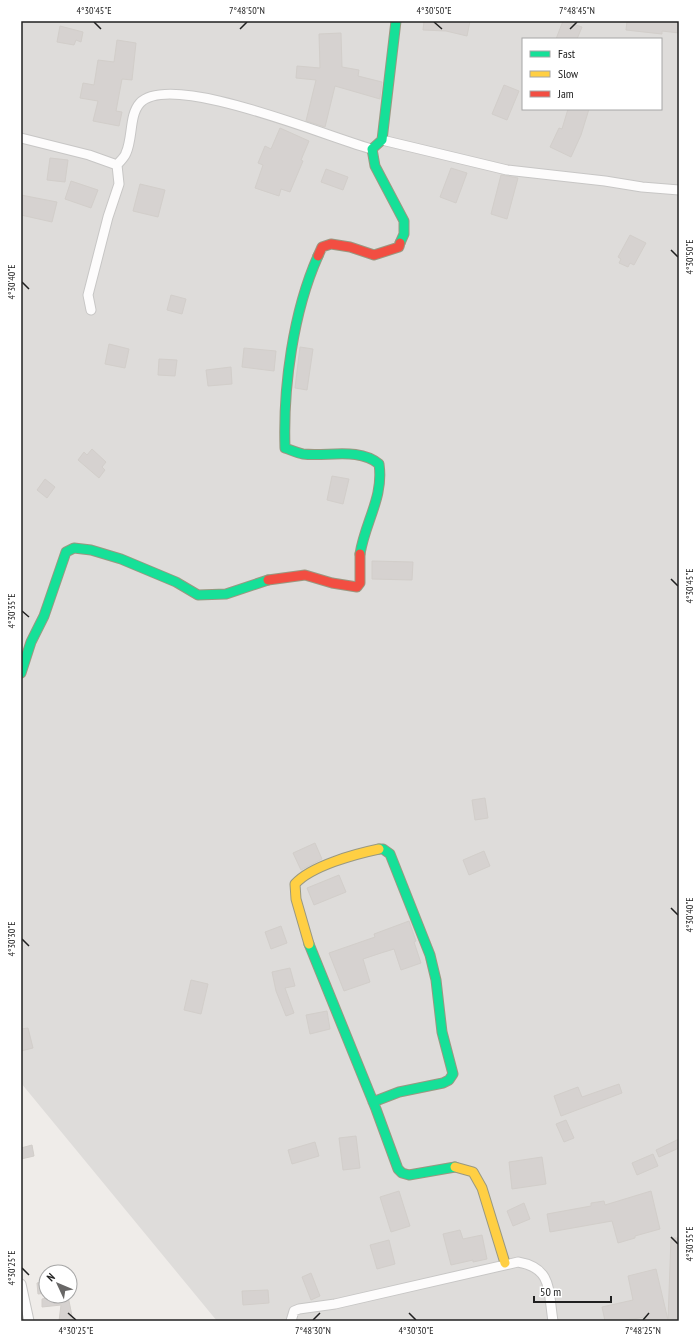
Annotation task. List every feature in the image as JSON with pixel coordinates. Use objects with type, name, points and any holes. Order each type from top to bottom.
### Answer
[{"type":"street","points":[[372,149],[382,140],[395,41],[396,21]]},
{"type":"street","points":[[91,310],[88,295],[108,217],[119,184],[117,165],[126,153],[132,122],[140,103],[154,96],[171,94],[190,96],[252,109],[352,144],[372,149]]},
{"type":"street","points":[[21,138],[89,155],[117,165]]},
{"type":"street","points":[[382,140],[507,170],[584,178],[642,187],[679,190]]},
{"type":"street","points":[[21,673],[31,642],[44,616],[66,552],[74,548],[91,550],[121,559],[176,582],[198,595],[226,594],[263,581],[294,575],[305,575],[332,584],[357,587],[360,583],[358,563],[379,489],[379,464],[373,459],[348,454],[302,454],[290,451],[285,448],[284,439],[290,354],[303,298],[313,264],[322,247],[331,244],[350,247],[374,255],[391,251],[399,247],[404,234],[404,221],[375,166],[372,149]]},
{"type":"street","points":[[373,1102],[399,1092],[443,1083],[449,1080],[453,1074],[442,1032],[436,980],[430,955],[390,854],[383,849],[378,849],[336,862],[299,878],[295,884],[295,895],[316,962],[373,1102],[398,1169],[402,1173],[409,1174],[458,1166],[473,1172],[482,1188],[505,1264]]},
{"type":"street","points":[[290,1321],[294,1312],[299,1309],[335,1304],[518,1262],[529,1264],[539,1269],[546,1277],[553,1321]]},
{"type":"street","points":[[21,1284],[29,1321]]},
{"type":"shaded area","points":[[21,21],[679,21],[679,1321],[217,1321],[21,1083]]},
{"type":"building","points":[[424,21],[470,21],[467,36],[446,31],[423,30]]},
{"type":"building","points":[[563,21],[582,27],[577,38],[556,38]]},
{"type":"building","points":[[627,21],[679,21],[679,33],[662,31],[662,34],[626,30]]},
{"type":"building","points":[[60,26],[83,32],[81,42],[76,40],[74,45],[57,42]]},
{"type":"building","points":[[341,33],[342,67],[359,70],[358,76],[382,82],[380,99],[335,86],[325,127],[306,121],[316,80],[296,78],[297,66],[320,68],[319,34]]},
{"type":"building","points":[[117,40],[136,43],[132,80],[122,79],[116,111],[122,112],[119,126],[93,121],[98,101],[80,98],[83,83],[94,85],[98,60],[114,62]]},
{"type":"building","points":[[504,85],[519,91],[507,120],[492,114]]},
{"type":"building","points":[[568,110],[589,110],[581,135],[571,157],[550,147],[559,128],[562,129]]},
{"type":"building","points":[[280,128],[309,141],[301,160],[303,161],[290,192],[281,189],[279,196],[255,188],[263,165],[258,163],[265,146],[271,149]]},
{"type":"building","points":[[50,158],[68,160],[65,182],[47,180]]},
{"type":"building","points":[[451,168],[467,173],[456,203],[440,197]]},
{"type":"building","points":[[326,169],[348,177],[343,190],[321,182]]},
{"type":"building","points":[[501,175],[518,178],[507,219],[491,214]]},
{"type":"building","points":[[71,181],[98,190],[91,208],[65,199]]},
{"type":"building","points":[[140,184],[165,190],[158,217],[133,211]]},
{"type":"building","points":[[21,195],[57,202],[52,222],[21,215]]},
{"type":"building","points":[[630,235],[646,243],[634,265],[630,263],[628,267],[619,263],[621,259],[618,257]]},
{"type":"building","points":[[171,295],[186,299],[182,314],[167,310]]},
{"type":"building","points":[[109,344],[129,349],[125,368],[105,364]]},
{"type":"building","points":[[300,347],[313,349],[307,390],[295,388]]},
{"type":"building","points":[[244,348],[276,351],[274,371],[242,367]]},
{"type":"building","points":[[159,359],[177,360],[175,376],[158,375]]},
{"type":"building","points":[[231,367],[232,384],[208,386],[206,370]]},
{"type":"building","points":[[92,449],[106,462],[102,467],[105,470],[99,478],[78,460],[84,452],[87,455]]},
{"type":"building","points":[[332,476],[349,479],[343,504],[327,500]]},
{"type":"building","points":[[45,479],[55,487],[47,498],[37,490]]},
{"type":"building","points":[[372,561],[413,562],[412,580],[372,579]]},
{"type":"building","points":[[485,798],[488,818],[475,820],[472,800]]},
{"type":"building","points":[[315,843],[322,859],[301,870],[293,853]]},
{"type":"building","points":[[484,851],[490,866],[469,875],[463,860]]},
{"type":"building","points":[[339,875],[346,892],[314,905],[307,888]]},
{"type":"building","points":[[409,921],[416,941],[414,942],[421,963],[401,970],[394,949],[363,959],[370,982],[344,991],[329,953],[375,937],[374,934]]},
{"type":"building","points":[[281,926],[287,943],[271,949],[265,932]]},
{"type":"building","points":[[290,968],[295,986],[285,988],[294,1013],[286,1016],[276,991],[272,972]]},
{"type":"building","points":[[191,980],[208,984],[201,1014],[184,1010]]},
{"type":"building","points":[[327,1011],[330,1029],[310,1034],[306,1015]]},
{"type":"building","points":[[28,1028],[33,1048],[21,1051],[21,1029]]},
{"type":"building","points":[[619,1084],[622,1093],[561,1116],[554,1096],[578,1087],[582,1097]]},
{"type":"building","points":[[566,1120],[574,1138],[564,1142],[556,1124]]},
{"type":"building","points":[[356,1136],[360,1168],[343,1170],[339,1138]]},
{"type":"building","points":[[679,1139],[679,1148],[659,1157],[656,1150]]},
{"type":"building","points":[[315,1142],[319,1156],[292,1164],[288,1150]]},
{"type":"building","points":[[32,1145],[34,1156],[21,1159],[21,1148]]},
{"type":"building","points":[[653,1154],[658,1166],[637,1175],[632,1163]]},
{"type":"building","points":[[542,1157],[546,1184],[512,1189],[509,1162]]},
{"type":"building","points":[[399,1191],[410,1226],[391,1232],[380,1197]]},
{"type":"building","points":[[651,1191],[660,1229],[635,1236],[635,1238],[618,1243],[612,1221],[550,1232],[547,1214],[591,1206],[591,1203],[604,1201],[605,1205]]},
{"type":"building","points":[[524,1203],[530,1219],[513,1226],[507,1211]]},
{"type":"building","points":[[460,1230],[463,1239],[482,1235],[487,1259],[473,1262],[473,1260],[451,1265],[443,1234]]},
{"type":"building","points":[[671,1238],[679,1238],[679,1321],[646,1321],[645,1317],[620,1321],[605,1321],[602,1307],[633,1300],[628,1276],[656,1269],[668,1320]]},
{"type":"building","points":[[389,1240],[395,1264],[377,1269],[370,1245]]},
{"type":"building","points":[[311,1273],[320,1296],[311,1300],[302,1277]]},
{"type":"building","points":[[268,1290],[269,1303],[243,1305],[242,1291]]},
{"type":"building","points":[[42,1304],[70,1304],[73,1321],[59,1321],[61,1305],[42,1307]]},
{"type":"traffic: fast","points":[[396,21],[382,140],[372,149],[375,166],[404,221],[404,234],[400,243]]},
{"type":"traffic: fast","points":[[318,256],[302,301],[291,350],[286,400],[285,448],[303,454],[312,455],[352,454],[371,459],[379,464],[380,476],[377,499],[362,542],[360,554]]},
{"type":"traffic: fast","points":[[21,673],[31,642],[44,616],[66,552],[74,548],[91,550],[121,559],[176,582],[198,595],[226,594],[268,580]]},
{"type":"traffic: fast","points":[[373,1102],[399,1092],[443,1083],[449,1080],[453,1074],[442,1032],[436,980],[430,955],[390,854],[383,849],[379,849]]},
{"type":"traffic: fast","points":[[309,944],[376,1109],[398,1169],[402,1173],[409,1175],[455,1167]]},
{"type":"traffic: slow","points":[[309,944],[296,899],[295,884],[322,866],[358,854],[379,849]]},
{"type":"traffic: slow","points":[[455,1167],[473,1172],[482,1188],[505,1263]]},
{"type":"traffic: jam","points":[[318,256],[322,247],[331,244],[350,247],[374,255],[399,247],[400,243]]},
{"type":"traffic: jam","points":[[268,580],[305,575],[332,583],[357,587],[360,583],[360,554]]}]
